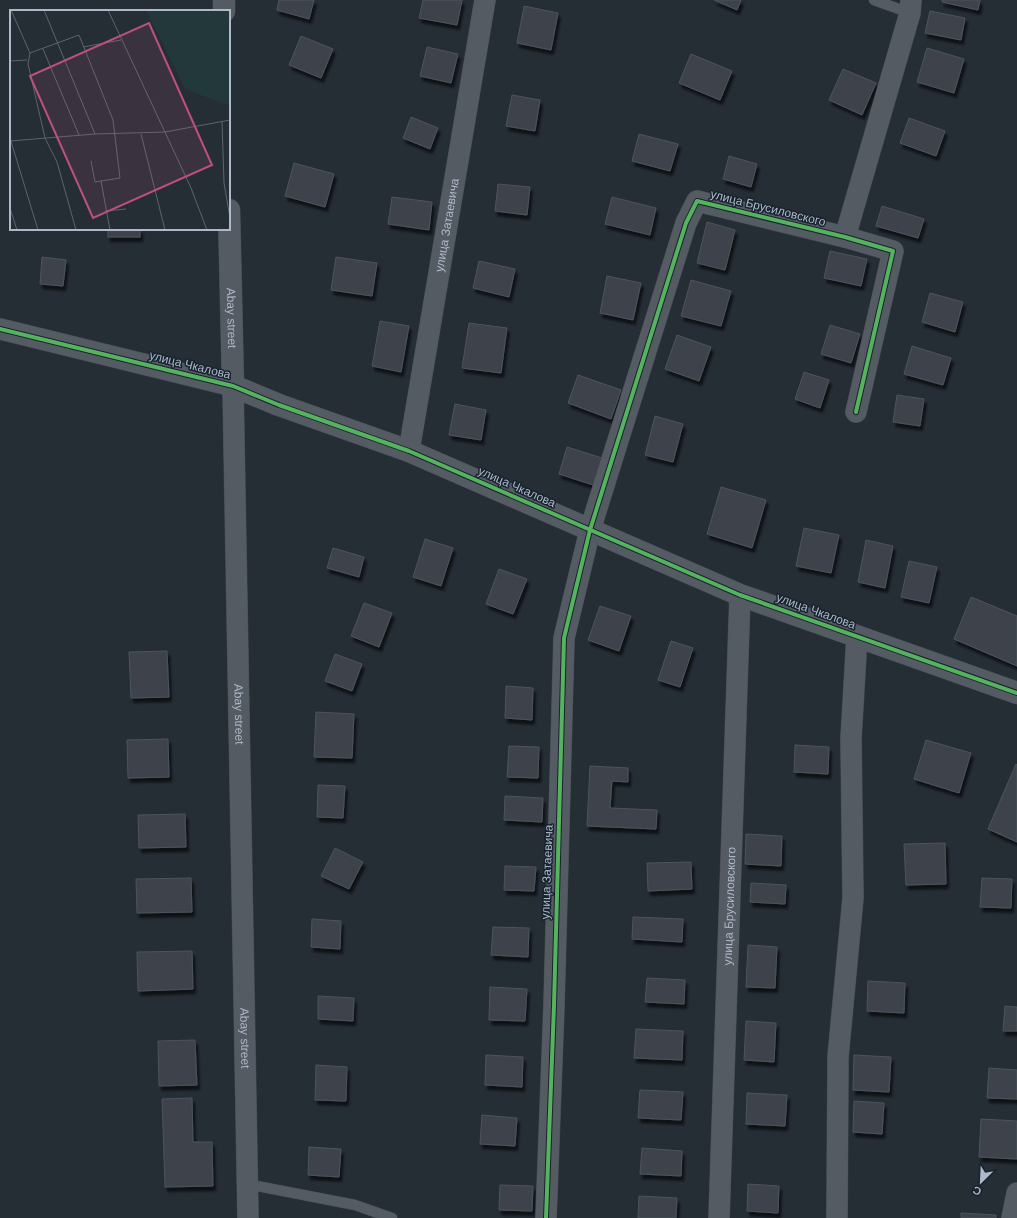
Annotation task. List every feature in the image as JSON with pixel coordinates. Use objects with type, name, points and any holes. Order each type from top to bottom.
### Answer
[{"type":"street","name":"улица Затаевича","points":[[409,451],[485,0]]},
{"type":"street","points":[[845,237],[910,6]]},
{"type":"street","name":"улица Брусиловского","points":[[590,530],[686,223],[697,201],[845,237],[893,251],[856,412]]},
{"type":"street","name":"Abay street","points":[[229,230],[248,1218]]},
{"type":"street","name":"улица Чкалова","points":[[0,329],[233,386],[279,405],[409,451],[740,595],[1017,693]]},
{"type":"street","name":"улица Затаевича","points":[[546,1218],[554,1005],[564,638],[590,530]]},
{"type":"street","name":"улица Брусиловского","points":[[719,1218],[740,595]]},
{"type":"street","points":[[837,1218],[838,1058],[853,898],[850,738],[857,636]]},
{"type":"street","points":[[1012,1218],[1017,1193]]},
{"type":"lane","points":[[874,0],[910,6]]},
{"type":"lane","points":[[248,1184],[354,1205],[392,1218]]},
{"type":"building","points":[[279,0],[314,0],[309,19],[277,10]]},
{"type":"building","points":[[423,0],[462,0],[457,25],[419,18]]},
{"type":"building","points":[[714,0],[741,0],[737,10]]},
{"type":"building","points":[[942,0],[980,0],[978,10],[942,2]]},
{"type":"building","points":[[524,6],[558,13],[551,50],[517,43]]},
{"type":"building","points":[[930,11],[965,18],[961,40],[925,33]]},
{"type":"building","points":[[301,36],[333,49],[321,78],[289,65]]},
{"type":"building","points":[[427,47],[458,54],[451,83],[420,76]]},
{"type":"building","points":[[927,48],[964,59],[954,93],[917,82]]},
{"type":"building","points":[[691,54],[732,71],[720,100],[679,83]]},
{"type":"building","points":[[843,69],[876,83],[862,115],[829,100]]},
{"type":"building","points":[[512,95],[540,100],[535,131],[506,126]]},
{"type":"building","points":[[411,117],[438,128],[430,149],[403,138]]},
{"type":"building","points":[[909,118],[945,131],[936,156],[900,143]]},
{"type":"building","points":[[639,134],[678,144],[670,171],[632,161]]},
{"type":"building","points":[[729,156],[757,164],[751,187],[723,179]]},
{"type":"building","points":[[294,163],[334,174],[325,207],[285,196]]},
{"type":"building","points":[[498,184],[530,187],[527,215],[495,211]]},
{"type":"building","points":[[392,197],[432,202],[429,230],[388,224]]},
{"type":"building","points":[[612,197],[656,208],[650,235],[605,224]]},
{"type":"building","points":[[882,206],[924,219],[918,238],[876,226]]},
{"type":"building","points":[[707,222],[735,230],[725,270],[697,263]]},
{"type":"building","points":[[108,230],[140,230],[140,237],[108,237]]},
{"type":"building","points":[[830,251],[867,259],[861,286],[824,278]]},
{"type":"building","points":[[42,257],[66,260],[63,286],[40,284]]},
{"type":"building","points":[[336,257],[377,263],[372,296],[331,290]]},
{"type":"building","points":[[479,261],[515,269],[509,297],[473,288]]},
{"type":"building","points":[[607,276],[641,283],[633,320],[600,313]]},
{"type":"building","points":[[691,280],[731,291],[721,326],[681,316]]},
{"type":"building","points":[[930,293],[963,302],[955,332],[922,322]]},
{"type":"building","points":[[380,321],[409,326],[401,372],[372,366]]},
{"type":"building","points":[[469,323],[507,328],[501,373],[462,368]]},
{"type":"building","points":[[830,325],[860,334],[851,363],[821,354]]},
{"type":"building","points":[[677,335],[711,347],[699,381],[665,369]]},
{"type":"building","points":[[912,346],[951,358],[943,385],[904,374]]},
{"type":"building","points":[[804,372],[829,380],[820,408],[795,399]]},
{"type":"building","points":[[578,375],[621,390],[611,419],[568,403]]},
{"type":"building","points":[[897,395],[924,399],[920,426],[893,422]]},
{"type":"building","points":[[455,404],[486,410],[481,440],[449,435]]},
{"type":"building","points":[[655,416],[683,424],[673,462],[645,455]]},
{"type":"building","points":[[567,447],[602,458],[593,485],[559,474]]},
{"type":"building","points":[[721,487],[766,500],[752,548],[707,534]]},
{"type":"building","points":[[804,528],[839,535],[831,573],[796,566]]},
{"type":"building","points":[[425,539],[453,548],[441,586],[413,577]]},
{"type":"building","points":[[866,540],[893,546],[885,588],[858,582]]},
{"type":"building","points":[[333,548],[364,557],[359,577],[327,568]]},
{"type":"building","points":[[909,561],[937,567],[929,603],[901,597]]},
{"type":"building","points":[[499,569],[527,579],[513,614],[486,604]]},
{"type":"building","points":[[971,597],[1017,616],[1017,666],[954,639]]},
{"type":"building","points":[[364,603],[392,613],[379,647],[351,636]]},
{"type":"building","points":[[600,606],[631,616],[619,651],[588,640]]},
{"type":"building","points":[[671,641],[693,648],[680,687],[658,680]]},
{"type":"building","points":[[167,651],[169,697],[131,698],[129,652]]},
{"type":"building","points":[[335,654],[362,664],[352,691],[325,681]]},
{"type":"building","points":[[506,686],[533,688],[532,720],[505,718]]},
{"type":"building","points":[[316,712],[354,714],[352,758],[314,757]]},
{"type":"building","points":[[168,739],[169,777],[128,778],[127,740]]},
{"type":"building","points":[[926,740],[971,753],[959,793],[914,779]]},
{"type":"building","points":[[795,745],[829,747],[828,774],[794,772]]},
{"type":"building","points":[[509,746],[539,747],[538,778],[507,777]]},
{"type":"building","points":[[1016,764],[1017,765],[1017,842],[988,829]]},
{"type":"building","points":[[590,766],[628,768],[628,782],[612,781],[610,808],[657,810],[656,829],[587,826]]},
{"type":"building","points":[[318,785],[345,786],[343,818],[317,817]]},
{"type":"building","points":[[505,796],[543,798],[542,822],[504,820]]},
{"type":"building","points":[[185,814],[186,847],[139,848],[138,815]]},
{"type":"building","points":[[746,834],[782,836],[781,866],[745,864]]},
{"type":"building","points":[[945,843],[946,884],[906,885],[904,844]]},
{"type":"building","points":[[335,848],[363,862],[349,889],[321,876]]},
{"type":"building","points":[[691,862],[692,889],[648,891],[647,863]]},
{"type":"building","points":[[505,866],[536,867],[534,891],[504,890]]},
{"type":"building","points":[[191,878],[192,912],[137,913],[136,879]]},
{"type":"building","points":[[982,878],[1012,879],[1011,908],[980,907]]},
{"type":"building","points":[[751,883],[786,885],[785,904],[750,902]]},
{"type":"building","points":[[633,917],[683,919],[682,942],[632,939]]},
{"type":"building","points":[[312,919],[341,921],[340,949],[311,947]]},
{"type":"building","points":[[493,927],[529,928],[528,957],[491,955]]},
{"type":"building","points":[[748,945],[777,947],[775,988],[746,987]]},
{"type":"building","points":[[192,951],[193,989],[138,991],[137,952]]},
{"type":"building","points":[[647,978],[685,980],[684,1004],[645,1002]]},
{"type":"building","points":[[868,981],[905,983],[904,1013],[867,1011]]},
{"type":"building","points":[[490,987],[527,989],[525,1021],[489,1020]]},
{"type":"building","points":[[318,996],[354,998],[353,1021],[318,1019]]},
{"type":"building","points":[[1005,1006],[1017,1007],[1017,1031],[1003,1031]]},
{"type":"building","points":[[746,1021],[776,1023],[774,1062],[744,1060]]},
{"type":"building","points":[[636,1029],[683,1031],[682,1060],[634,1058]]},
{"type":"building","points":[[195,1040],[197,1085],[159,1086],[158,1041]]},
{"type":"building","points":[[486,1055],[523,1057],[522,1087],[485,1085]]},
{"type":"building","points":[[854,1055],[891,1057],[889,1092],[853,1090]]},
{"type":"building","points":[[316,1065],[347,1067],[346,1101],[315,1100]]},
{"type":"building","points":[[989,1068],[1017,1070],[1017,1099],[987,1098]]},
{"type":"building","points":[[640,1090],[683,1092],[681,1120],[638,1118]]},
{"type":"building","points":[[747,1093],[787,1095],[785,1126],[746,1124]]},
{"type":"building","points":[[192,1098],[193,1142],[212,1142],[213,1186],[165,1187],[162,1099]]},
{"type":"building","points":[[854,1101],[884,1103],[882,1134],[853,1132]]},
{"type":"building","points":[[482,1115],[517,1118],[515,1146],[480,1144]]},
{"type":"building","points":[[981,1119],[1017,1121],[1017,1159],[979,1157]]},
{"type":"building","points":[[309,1147],[341,1149],[339,1177],[308,1175]]},
{"type":"building","points":[[642,1148],[682,1151],[681,1176],[640,1174]]},
{"type":"building","points":[[748,1184],[779,1186],[778,1213],[747,1211]]},
{"type":"building","points":[[500,1185],[533,1186],[532,1211],[499,1210]]},
{"type":"building","points":[[639,1196],[677,1198],[676,1218],[638,1218]]},
{"type":"building","points":[[961,1213],[996,1215],[996,1218],[961,1218]]},
{"type":"cycle path","points":[[546,1218],[554,1005],[564,638],[590,530],[686,223],[697,201],[845,237],[893,251],[856,412]]},
{"type":"cycle path","points":[[0,329],[233,386],[279,405],[409,451],[740,595],[1017,693]]}]
